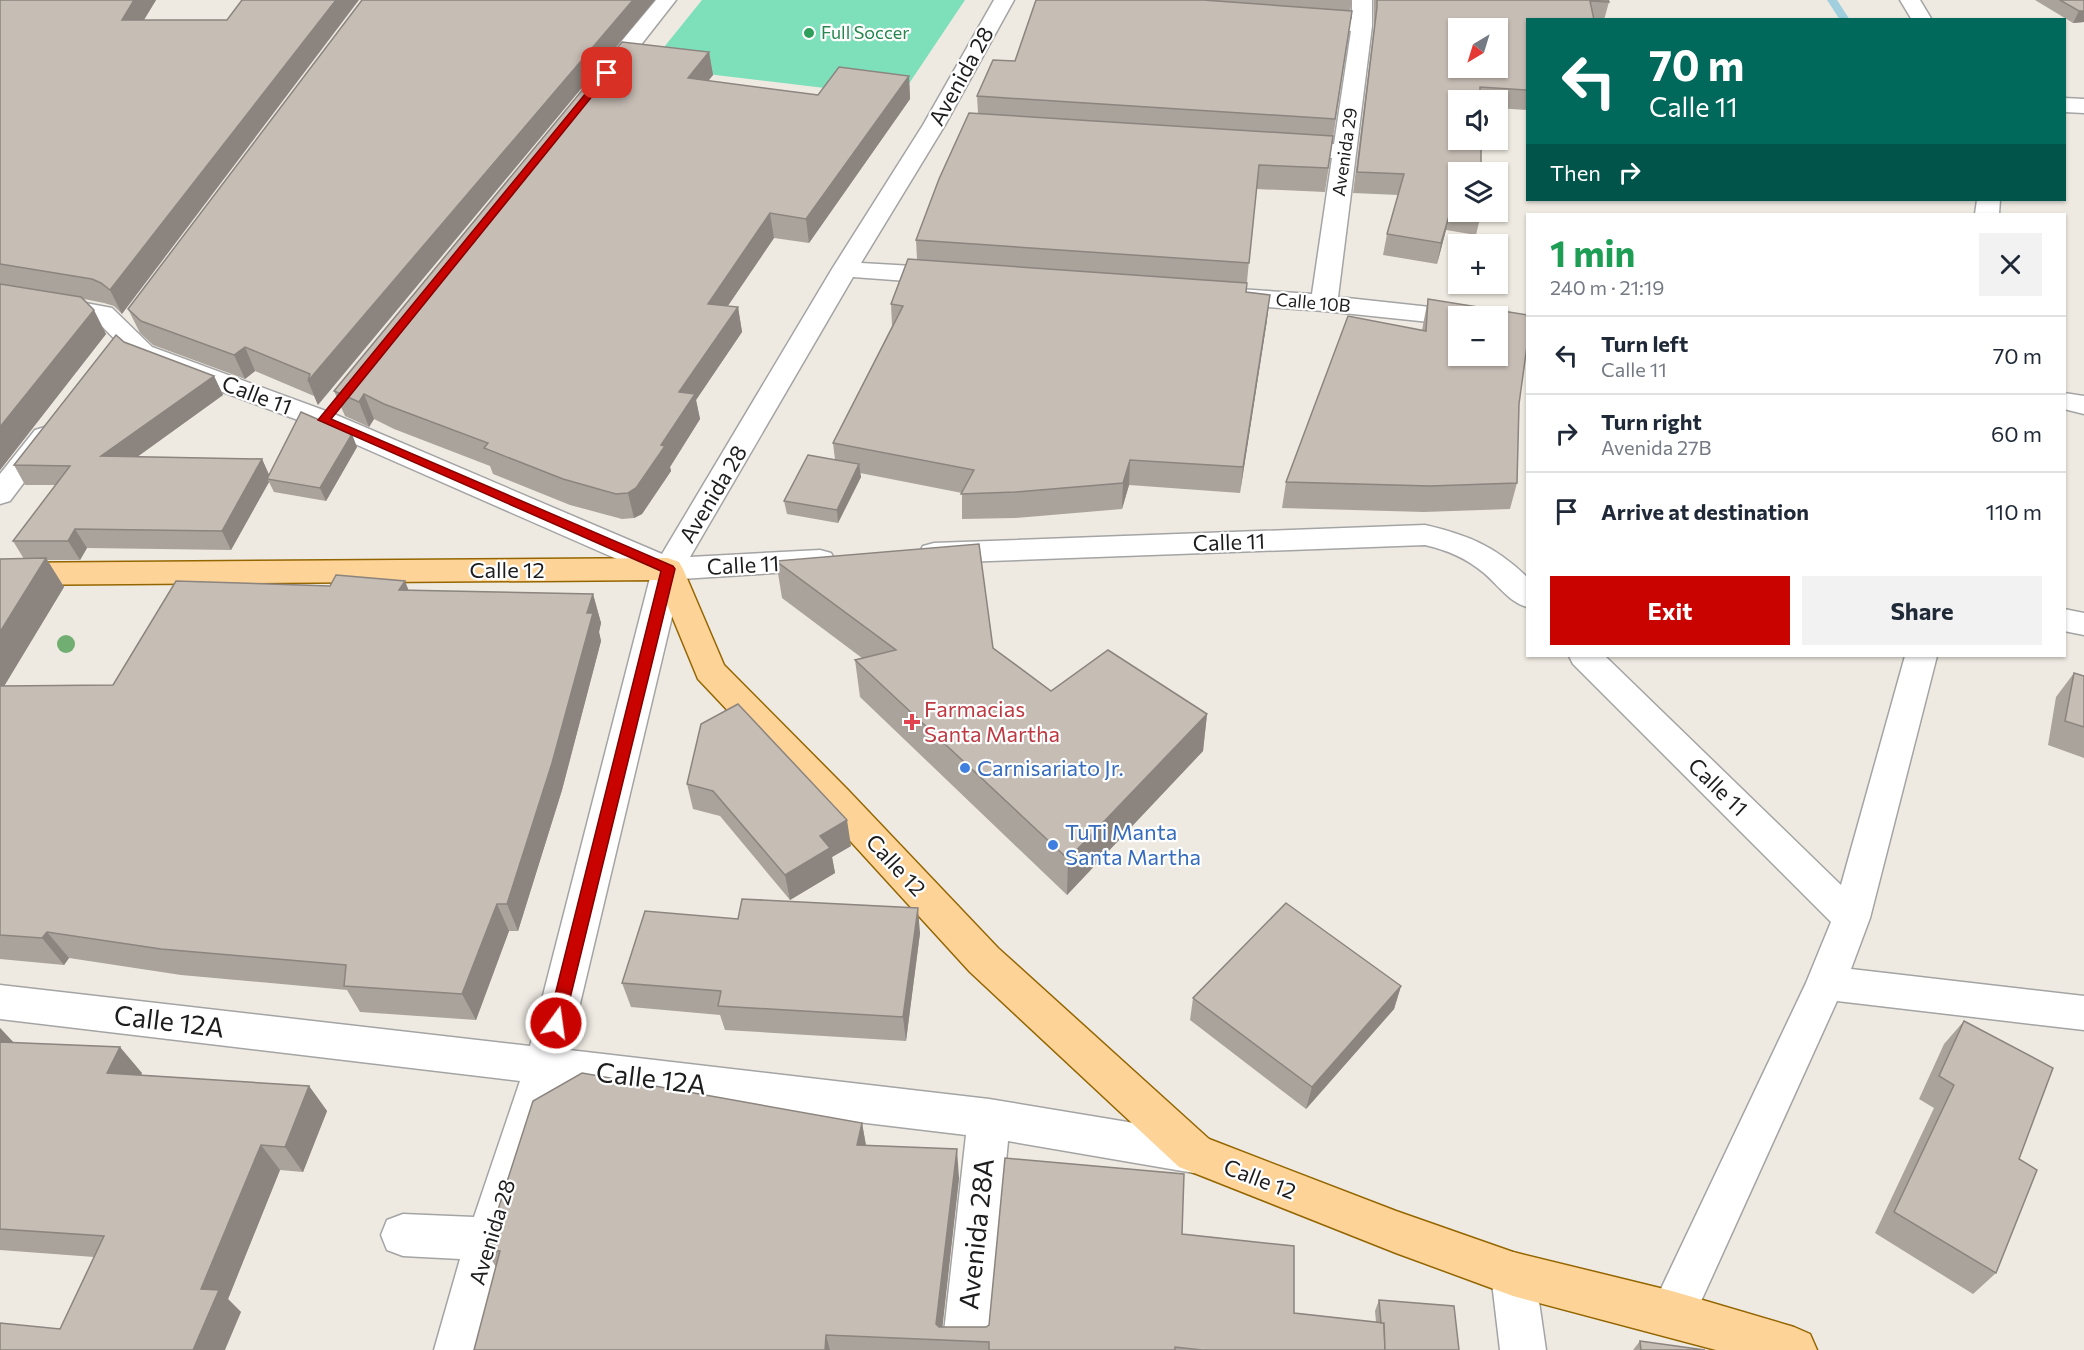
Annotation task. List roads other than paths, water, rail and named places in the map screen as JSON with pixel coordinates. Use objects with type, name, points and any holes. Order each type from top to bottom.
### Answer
[{"type":"main road","name":"Calle 12","points":[[0,574],[668,569],[710,671],[835,800],[984,960],[1194,1153],[1396,1232],[1513,1274],[1672,1314],[1794,1350]]},
{"type":"street","points":[[592,91],[666,0]]},
{"type":"street","name":"Avenida 28","points":[[457,1350],[488,1239],[545,1067],[668,569],[845,269],[946,126],[1004,0]]},
{"type":"street","name":"Avenida 29","points":[[1324,303],[1362,26],[1362,0]]},
{"type":"street","points":[[1910,0],[1921,18]]},
{"type":"street","points":[[1280,20],[1362,26]]},
{"type":"street","points":[[2066,105],[2084,106]]},
{"type":"street","points":[[1263,147],[1345,152]]},
{"type":"street","points":[[845,269],[977,278]]},
{"type":"street","name":"Calle 10B","points":[[1204,294],[1448,316]]},
{"type":"street","name":"Calle 11","points":[[0,295],[102,313],[143,352],[331,411],[668,569],[853,558]]},
{"type":"street","points":[[2066,401],[2084,405]]},
{"type":"street","points":[[0,494],[58,419]]},
{"type":"street","name":"Calle 11","points":[[911,555],[1425,535],[1466,546],[1484,555],[1526,595]]},
{"type":"street","points":[[2066,620],[2084,624]]},
{"type":"street","points":[[1672,1314],[1826,983],[1851,918],[1921,657]]},
{"type":"street","name":"Calle 11","points":[[1592,659],[1851,918]]},
{"type":"street","points":[[1826,983],[2084,1013]]},
{"type":"street","name":"Calle 12A","points":[[0,1002],[989,1118],[1194,1153]]},
{"type":"street","name":"Avenida 28A","points":[[965,1350],[989,1118]]},
{"type":"street","points":[[403,1235],[488,1239]]},
{"type":"street","points":[[1513,1274],[1523,1350]]},
{"type":"waterway","points":[[1832,0],[1844,18]]},
{"type":"place","name":"Full Soccer","points":[[809,33]]},
{"type":"place","name":"Farmacias Santa Martha","points":[[912,722]]},
{"type":"place","name":"Carnisariato Jr.","points":[[965,768]]},
{"type":"place","name":"TuTi Manta Santa Martha","points":[[1053,845]]}]
